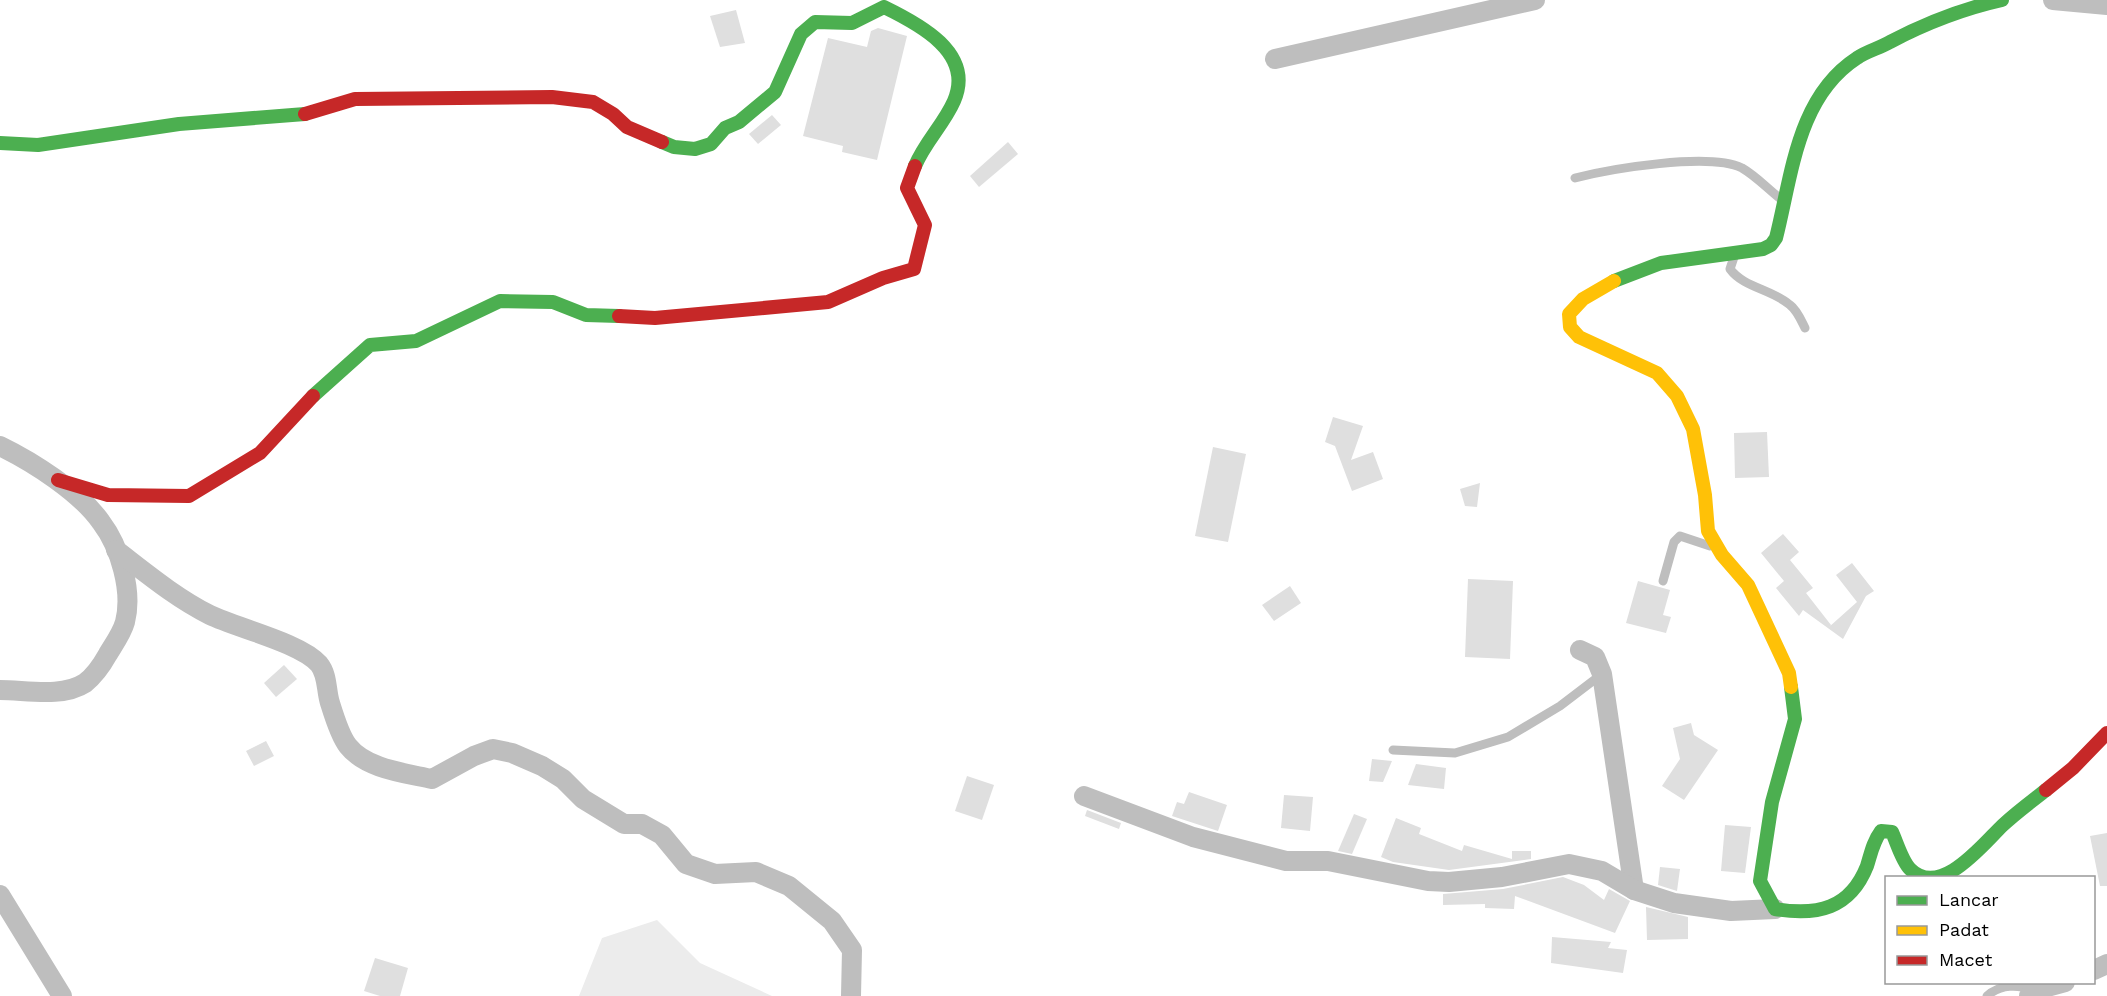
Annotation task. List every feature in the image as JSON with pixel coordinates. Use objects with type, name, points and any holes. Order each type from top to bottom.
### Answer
[{"type":"street","points":[[1275,59],[1535,0]]},
{"type":"street","points":[[1775,909],[1760,881],[1773,802],[1791,739],[1795,705],[1789,673],[1748,585],[1717,548],[1708,531],[1705,495],[1693,429],[1677,396],[1657,373],[1579,337],[1570,327],[1569,314],[1578,302],[1602,287],[1658,262],[1772,245],[1776,238],[1784,201],[1811,114],[1820,95],[1832,81],[1857,57],[1882,47],[1910,29],[1967,7],[2002,0]]},
{"type":"street","points":[[2053,0],[2107,5]]},
{"type":"street","points":[[0,143],[38,145],[179,124],[303,115],[355,99],[552,97],[592,102],[635,131],[674,147],[695,148],[711,144],[725,128],[739,122],[775,92],[801,34],[815,22],[852,23],[884,7],[919,22],[937,37],[956,69],[956,95],[927,141],[906,188],[925,225],[914,269],[883,278],[828,302],[655,318],[586,315],[553,302],[500,301],[416,341],[370,345],[317,392],[260,453],[189,496],[108,495],[58,480],[0,446]]},
{"type":"street","points":[[0,690],[61,691],[85,682],[103,663],[125,621],[125,580],[116,550],[101,522],[58,480]]},
{"type":"street","points":[[116,550],[170,590],[210,615],[301,652],[319,664],[326,679],[330,702],[347,745],[359,756],[383,767],[432,779],[474,756],[493,749],[512,753],[542,766],[563,779],[583,799],[624,824],[642,824],[662,835],[686,864],[715,874],[756,872],[789,886],[832,921],[852,950],[851,996]]},
{"type":"street","points":[[1580,650],[1595,657],[1602,674],[1634,890]]},
{"type":"street","points":[[1941,876],[1964,864],[2004,824],[2073,768],[2107,733]]},
{"type":"street","points":[[1084,796],[1193,837],[1286,861],[1328,861],[1428,881],[1449,882],[1502,877],[1569,864],[1602,872],[1634,890],[1699,909],[1775,909],[1817,914],[1850,895],[1862,878],[1874,839],[1881,831],[1892,832],[1909,869],[1920,876]]},
{"type":"street","points":[[0,896],[62,996]]},
{"type":"street","points":[[2031,994],[2059,984]]},
{"type":"lane","points":[[1575,178],[1639,165],[1716,163],[1741,168],[1784,201]]},
{"type":"lane","points":[[1735,252],[1730,269],[1736,276],[1782,298],[1793,307],[1805,328]]},
{"type":"lane","points":[[1663,581],[1674,542],[1680,536],[1717,548]]},
{"type":"lane","points":[[1393,750],[1455,753],[1508,736],[1560,706],[1602,674]]},
{"type":"lane","points":[[1987,996],[2013,986],[2024,986],[2031,994]]},
{"type":"shaded area","points":[[657,920],[700,963],[772,996],[579,996],[602,938]]},
{"type":"building","points":[[736,10],[745,43],[720,47],[710,16]]},
{"type":"building","points":[[878,28],[907,36],[877,160],[842,152],[843,146],[803,136],[828,38],[867,47],[871,31]]},
{"type":"building","points":[[772,115],[781,125],[758,144],[749,134]]},
{"type":"building","points":[[1008,142],[1018,154],[979,187],[970,176]]},
{"type":"building","points":[[1333,417],[1363,426],[1351,460],[1373,452],[1383,479],[1352,491],[1335,446],[1325,442]]},
{"type":"building","points":[[1767,432],[1769,477],[1735,478],[1734,433]]},
{"type":"building","points":[[1213,447],[1246,454],[1228,542],[1195,536]]},
{"type":"building","points":[[1480,483],[1477,507],[1465,506],[1460,489]]},
{"type":"building","points":[[1783,534],[1799,552],[1790,560],[1813,588],[1806,593],[1831,625],[1829,627],[1857,602],[1836,575],[1852,563],[1874,591],[1866,596],[1843,639],[1803,610],[1799,616],[1776,588],[1784,581],[1761,553]]},
{"type":"building","points":[[1468,579],[1513,581],[1510,659],[1465,657]]},
{"type":"building","points":[[1638,581],[1670,590],[1663,615],[1671,617],[1666,633],[1626,623]]},
{"type":"building","points":[[1290,586],[1301,603],[1274,621],[1262,605]]},
{"type":"building","points":[[284,665],[297,679],[276,697],[264,683]]},
{"type":"building","points":[[1691,723],[1694,735],[1718,750],[1684,800],[1662,786],[1680,759],[1673,728]]},
{"type":"building","points":[[266,741],[274,756],[254,766],[246,751]]},
{"type":"building","points":[[1372,759],[1392,761],[1383,782],[1369,781]]},
{"type":"building","points":[[1416,764],[1446,768],[1444,789],[1408,785]]},
{"type":"building","points":[[967,776],[994,785],[982,820],[955,811]]},
{"type":"building","points":[[1189,792],[1227,805],[1218,831],[1172,816],[1177,802],[1184,804]]},
{"type":"building","points":[[1284,795],[1313,797],[1310,831],[1281,828]]},
{"type":"building","points":[[1087,810],[1121,823],[1119,829],[1085,816]]},
{"type":"building","points":[[1354,814],[1367,819],[1352,854],[1338,851]]},
{"type":"building","points":[[1396,818],[1421,828],[1419,834],[1462,851],[1464,845],[1512,859],[1512,851],[1531,851],[1531,859],[1449,870],[1393,862],[1381,857]]},
{"type":"building","points":[[1725,825],[1751,827],[1745,873],[1721,871]]},
{"type":"building","points":[[2107,833],[2107,886],[2100,886],[2090,836]]},
{"type":"building","points":[[1660,867],[1680,869],[1677,891],[1658,885]]},
{"type":"building","points":[[1563,877],[1584,885],[1604,900],[1609,889],[1630,901],[1615,933],[1515,896],[1514,909],[1485,908],[1485,904],[1443,905],[1443,894],[1503,889]]},
{"type":"building","points":[[1646,907],[1688,917],[1688,939],[1647,940]]},
{"type":"building","points":[[1552,937],[1611,942],[1608,948],[1627,950],[1623,973],[1551,963]]},
{"type":"building","points":[[375,958],[408,968],[400,996],[380,996],[364,991]]},
{"type":"traffic: fast","points":[[1614,281],[1661,263],[1763,249],[1771,245],[1776,238],[1793,164],[1809,115],[1821,94],[1837,74],[1857,58],[1917,29],[1958,12],[2002,0]]},
{"type":"traffic: fast","points":[[662,142],[674,147],[695,149],[711,144],[725,128],[739,122],[775,92],[801,34],[815,22],[852,23],[884,7],[913,22],[940,42],[957,68],[958,84],[954,101],[915,166]]},
{"type":"traffic: fast","points":[[0,143],[38,145],[179,124],[305,114]]},
{"type":"traffic: fast","points":[[313,396],[370,345],[416,341],[500,301],[553,302],[586,315],[619,316]]},
{"type":"traffic: fast","points":[[1791,687],[1795,719],[1772,802],[1760,881],[1775,909],[1818,910],[1841,900],[1860,880],[1881,831],[1892,832],[1907,866],[1920,876]]},
{"type":"traffic: fast","points":[[1940,876],[1961,865],[2008,820],[2046,790]]},
{"type":"traffic: slow","points":[[1614,281],[1583,299],[1569,314],[1570,327],[1579,337],[1657,373],[1677,396],[1693,429],[1705,495],[1708,531],[1722,555],[1748,585],[1789,673],[1791,687]]},
{"type":"traffic: jam","points":[[305,114],[355,99],[552,97],[593,102],[613,114],[627,127],[662,142]]},
{"type":"traffic: jam","points":[[619,316],[655,318],[828,302],[883,278],[914,269],[925,225],[907,188],[915,166]]},
{"type":"traffic: jam","points":[[58,480],[108,495],[189,496],[260,453],[313,396]]},
{"type":"traffic: jam","points":[[2046,790],[2073,768],[2107,733]]}]
